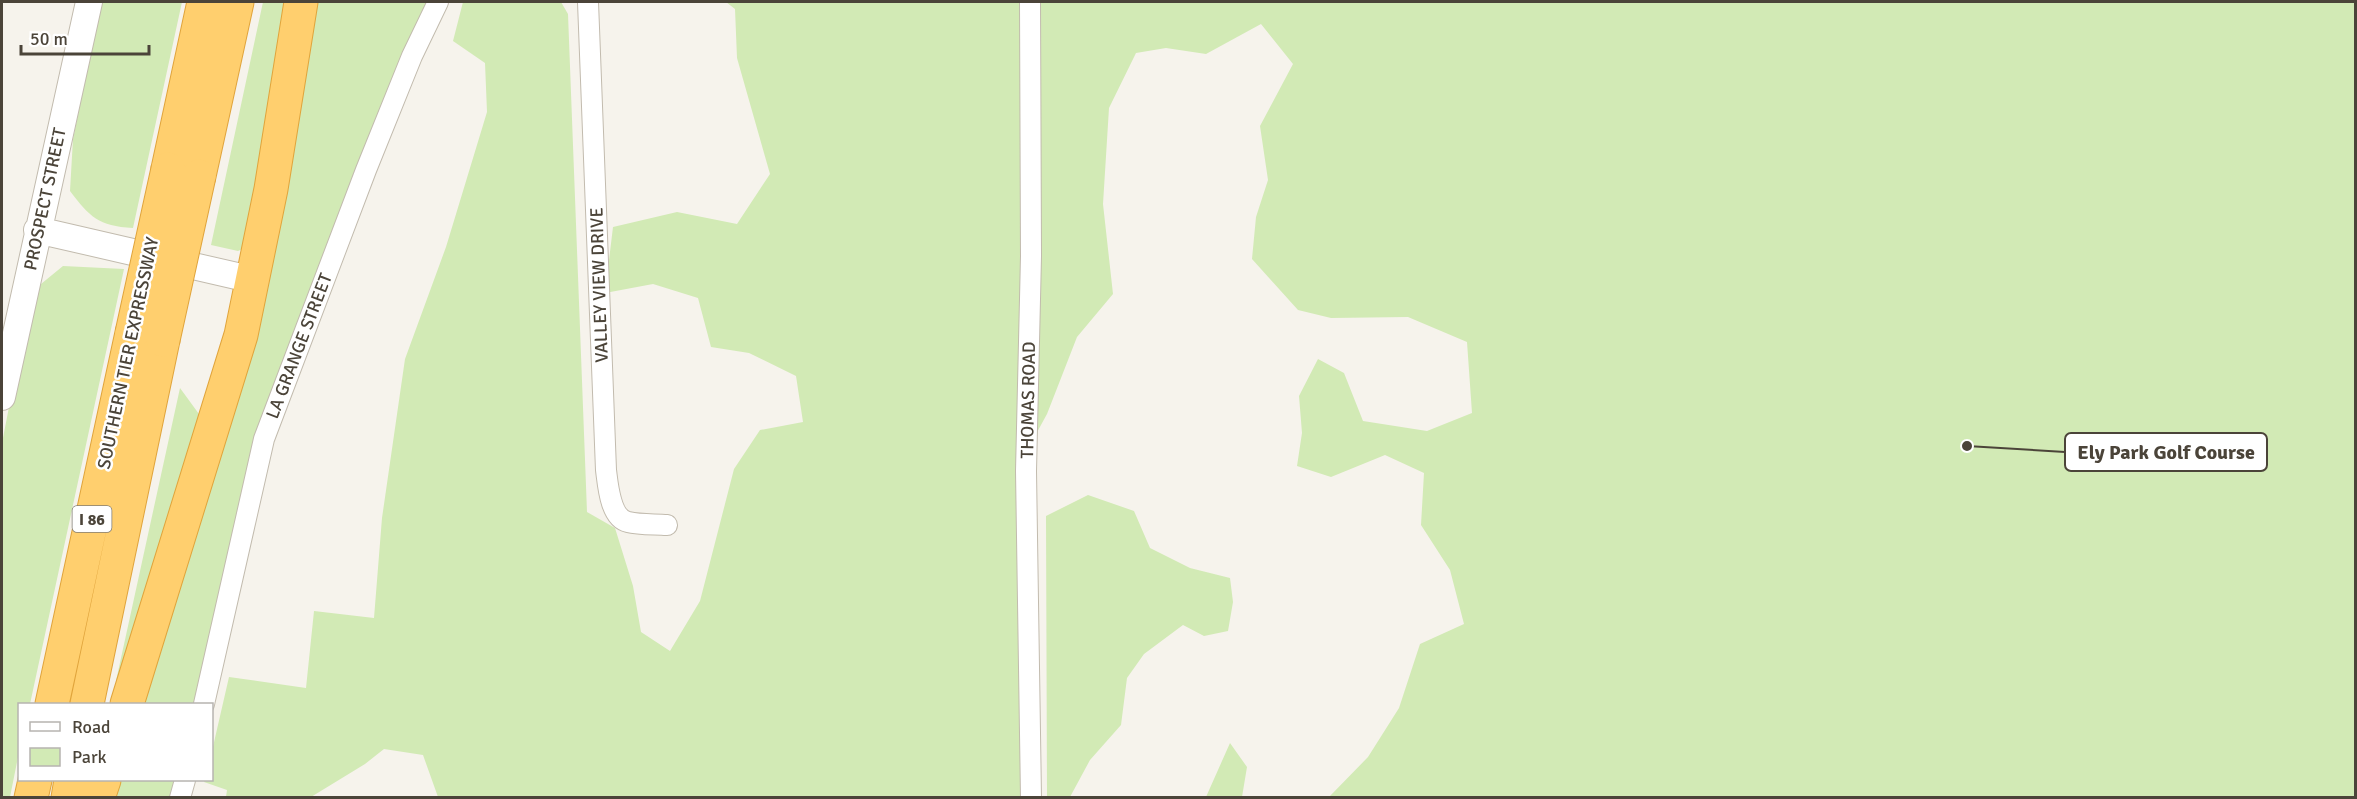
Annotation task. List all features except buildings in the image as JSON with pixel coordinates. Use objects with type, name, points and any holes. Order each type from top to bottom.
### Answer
[{"type":"highway","name":"SOUTHERN TIER EXPRESSWAY","points":[[184,173],[204,2]]},
{"type":"highway","name":"SOUTHERN TIER EXPRESSWAY","points":[[53,703],[148,336],[184,173],[237,2]]},
{"type":"highway","points":[[128,703],[237,351],[254,280],[271,189],[301,2]]},
{"type":"highway","name":"SOUTHERN TIER EXPRESSWAY","points":[[87,703],[148,336]]},
{"type":"highway","points":[[31,798],[35,781]]},
{"type":"highway","points":[[68,798],[71,781]]},
{"type":"highway","points":[[98,798],[104,781]]},
{"type":"street","name":"PROSPECT STREET","points":[[2,397],[89,2]]},
{"type":"street","name":"LA GRANGE STREET","points":[[204,703],[264,439],[366,170],[412,56],[438,2]]},
{"type":"street","name":"VALLEY VIEW DRIVE","points":[[588,2],[606,470],[611,502],[622,519],[628,522],[667,525]]},
{"type":"street","name":"THOMAS ROAD","points":[[1030,2],[1031,256],[1026,471],[1031,798]]},
{"type":"street","points":[[37,230],[254,280]]},
{"type":"street","points":[[180,798],[185,781]]},
{"type":"green space","points":[[101,2],[182,2],[133,228],[111,225],[89,214],[70,191],[73,139]]},
{"type":"green space","points":[[263,2],[291,2],[247,247],[238,251],[211,245]]},
{"type":"green space","points":[[314,2],[431,2],[252,457],[197,703],[138,703]]},
{"type":"green space","points":[[463,2],[561,2],[568,14],[587,512],[615,528],[633,586],[641,632],[670,651],[700,601],[734,469],[760,430],[803,422],[796,376],[749,353],[711,347],[698,298],[653,284],[605,293],[613,227],[677,212],[737,224],[770,174],[737,58],[735,9],[726,2],[2355,2],[2355,797],[1329,797],[1368,757],[1399,708],[1420,644],[1464,624],[1450,570],[1421,525],[1424,473],[1385,455],[1331,477],[1297,466],[1302,433],[1299,396],[1318,359],[1344,373],[1363,421],[1427,431],[1472,413],[1467,342],[1408,317],[1331,318],[1298,310],[1252,259],[1256,217],[1268,180],[1260,126],[1293,64],[1261,24],[1206,54],[1166,48],[1136,53],[1109,108],[1103,204],[1113,294],[1077,337],[1047,414],[1019,465],[1022,797],[438,797],[423,755],[384,749],[365,764],[311,797],[226,797],[227,790],[204,782],[213,781],[213,747],[229,677],[306,688],[314,611],[374,618],[382,518],[405,359],[446,247],[487,112],[485,63],[453,41]]},
{"type":"green space","points":[[63,266],[124,269],[30,703],[18,703],[18,757],[10,797],[2,798],[2,443],[24,330],[41,284]]},
{"type":"green space","points":[[180,388],[207,425],[121,685],[116,681]]},
{"type":"green space","points":[[1088,495],[1134,511],[1150,548],[1190,568],[1230,578],[1233,602],[1228,631],[1204,636],[1183,625],[1144,654],[1127,678],[1121,725],[1090,760],[1070,797],[1047,797],[1046,516]]},
{"type":"green space","points":[[1230,743],[1247,767],[1242,797],[1206,797]]},
{"type":"green space","points":[[114,781],[178,781],[173,797],[108,798]]},
{"type":"place","name":"Ely Park Golf Course","points":[[1967,446]]}]
